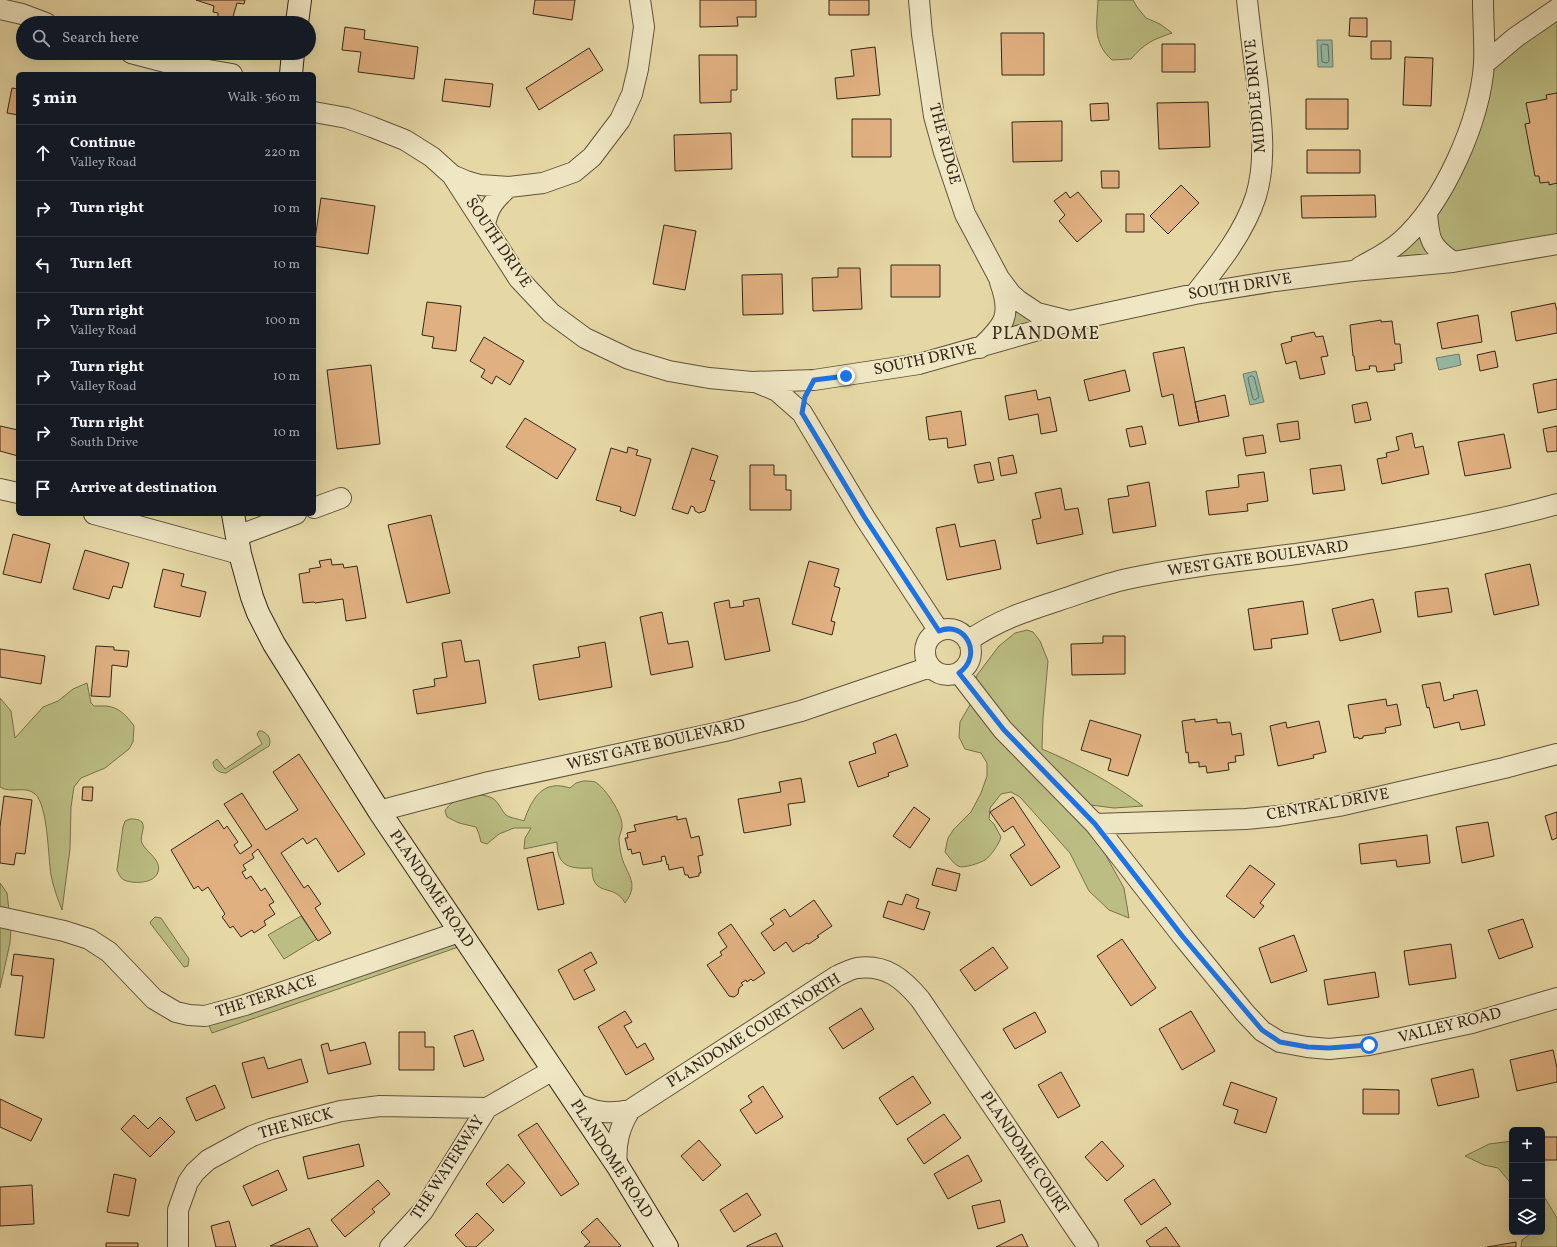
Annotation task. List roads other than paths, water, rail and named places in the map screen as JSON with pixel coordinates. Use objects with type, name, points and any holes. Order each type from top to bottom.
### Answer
[{"type":"main road","points":[[298,16],[300,0]]},
{"type":"main road","points":[[290,72],[292,60]]},
{"type":"main road","name":"PLANDOME ROAD","points":[[233,516],[252,597],[264,625],[322,723],[459,932],[617,1165],[667,1247]]},
{"type":"street","points":[[452,175],[480,185],[509,187],[542,182],[574,172],[592,157],[620,120],[632,94],[638,69],[644,27],[640,0]]},
{"type":"street","name":"THE RIDGE","points":[[919,0],[920,18],[934,116],[944,152],[965,214],[999,278],[1005,296],[1006,314],[1002,324],[980,348]]},
{"type":"street","name":"MIDDLE DRIVE","points":[[1196,294],[1218,266],[1238,235],[1255,196],[1261,168],[1261,123],[1247,0]]},
{"type":"street","points":[[1353,271],[1387,252],[1400,242],[1427,213],[1464,145],[1478,100],[1484,64],[1483,0]]},
{"type":"street","points":[[0,9],[27,16]]},
{"type":"street","points":[[1484,64],[1516,37],[1557,9]]},
{"type":"street","points":[[158,60],[220,72]]},
{"type":"street","name":"SOUTH DRIVE","points":[[316,112],[353,120],[405,140],[432,157],[452,175],[519,279],[551,313],[585,338],[629,359],[669,371],[701,377],[752,382],[814,380],[919,364],[1070,322],[1196,294],[1275,281],[1353,271],[1453,262],[1557,244]]},
{"type":"street","points":[[485,225],[487,214],[493,203],[509,187]]},
{"type":"street","points":[[1427,213],[1428,228],[1434,246],[1438,252],[1453,262]]},
{"type":"street","name":"THE RIDGE","points":[[999,278],[1019,301],[1032,310],[1046,316],[1070,322]]},
{"type":"street","points":[[802,413],[805,397],[814,380]]},
{"type":"street","points":[[752,382],[777,391],[802,413],[865,518],[939,631]]},
{"type":"street","points":[[0,489],[16,493]]},
{"type":"street","points":[[316,507],[341,498]]},
{"type":"street","name":"WEST GATE BOULEVARD","points":[[968,641],[981,632],[1014,615],[1126,579],[1174,570],[1422,535],[1480,523],[1557,504]]},
{"type":"street","points":[[103,516],[239,545],[292,516]]},
{"type":"street","points":[[950,629],[957,631],[964,635],[968,641],[971,648],[971,655],[965,668],[959,673],[943,675],[930,667],[926,660],[926,645],[930,638],[939,631],[950,629]]},
{"type":"street","name":"WEST GATE BOULEVARD","points":[[379,811],[489,782],[725,731],[794,713],[930,667]]},
{"type":"street","name":"VALLEY ROAD","points":[[959,673],[1004,730],[1095,824],[1183,937],[1245,1013],[1262,1030],[1280,1042],[1308,1047],[1329,1048],[1369,1045],[1472,1023],[1557,998]]},
{"type":"street","name":"CENTRAL DRIVE","points":[[1095,824],[1246,819],[1278,816],[1339,806],[1504,768],[1557,754]]},
{"type":"street","name":"THE TERRACE","points":[[0,917],[64,931],[89,939],[109,952],[154,1000],[176,1012],[189,1016],[205,1016],[245,1005],[459,932]]},
{"type":"street","name":"PLANDOME COURT NORTH","points":[[575,1103],[589,1109],[602,1112],[616,1113],[630,1110],[837,976],[856,968],[871,968],[891,972],[907,984],[920,1000],[960,1059]]},
{"type":"street","name":"PLANDOME COURT","points":[[960,1059],[1088,1247]]},
{"type":"street","name":"THE WATERWAY","points":[[390,1247],[423,1211],[486,1108],[553,1070]]},
{"type":"street","name":"THE NECK","points":[[178,1247],[178,1210],[188,1182],[195,1172],[208,1160],[252,1136],[271,1129],[342,1111],[372,1107],[486,1108]]},
{"type":"street","name":"PLANDOME COURT NORTH","points":[[617,1165],[617,1137],[630,1110]]},
{"type":"water","points":[[1317,40],[1332,40],[1333,67],[1318,67]]},
{"type":"water","points":[[1459,354],[1461,365],[1439,370],[1436,358]]},
{"type":"water","points":[[1256,371],[1264,402],[1250,405],[1243,374]]},
{"type":"district","name":"PLANDOME","points":[[1046,334]]}]
